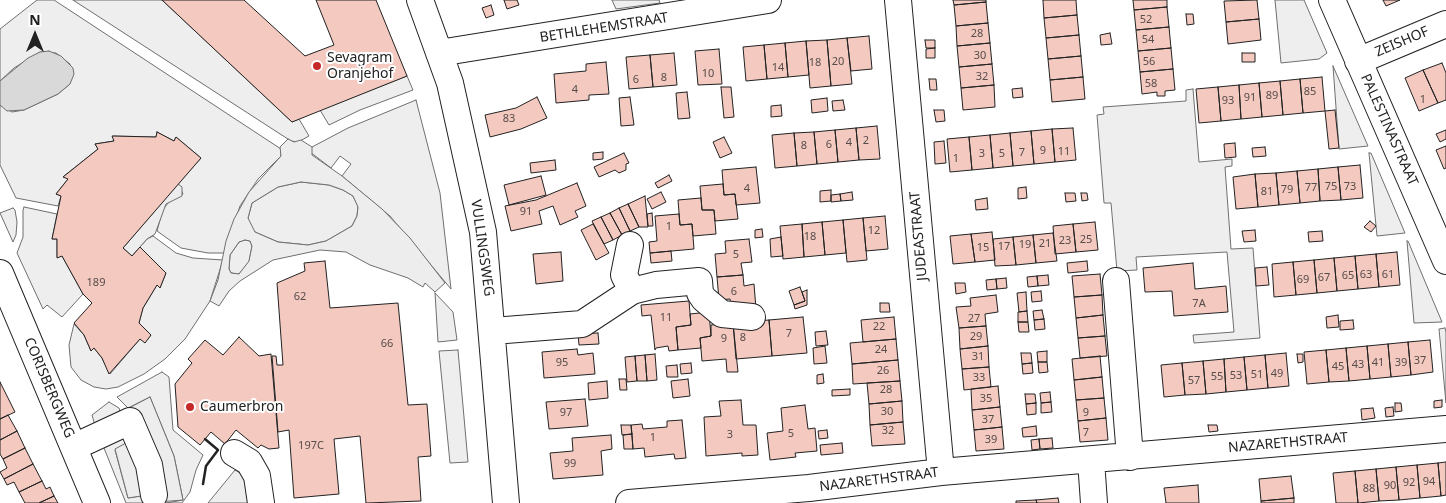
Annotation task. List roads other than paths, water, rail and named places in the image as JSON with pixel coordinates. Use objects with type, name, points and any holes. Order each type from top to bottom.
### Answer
[{"type":"street","name":"VULLINGSWEG","points":[[420,0],[450,83],[483,232],[493,331],[506,503]]},
{"type":"street","name":"BETHLEHEMSTRAAT","points":[[440,53],[768,0]]},
{"type":"street","name":"JUDEASTRAAT","points":[[898,0],[941,472]]},
{"type":"street","name":"PALESTINASTRAAT","points":[[1332,0],[1446,261]]},
{"type":"street","name":"ZEISHOF","points":[[1358,61],[1446,24]]},
{"type":"street","points":[[630,245],[624,275],[632,291]]},
{"type":"street","name":"CORISBERGWEG","points":[[0,273],[6,304],[74,447],[97,503]]},
{"type":"street","points":[[493,331],[582,324],[632,291],[656,285],[699,281],[700,293],[704,299],[722,314],[752,317]]},
{"type":"street","points":[[1116,281],[1130,457]]},
{"type":"street","points":[[74,447],[130,422],[149,465],[154,494]]},
{"type":"street","name":"NAZARETHSTRAAT","points":[[629,503],[808,488],[941,472],[1446,429]]},
{"type":"street","points":[[234,453],[249,462],[257,476],[261,503]]},
{"type":"street","points":[[1091,460],[1094,503]]},
{"type":"place","name":"Sevagram Oranjehof","points":[[317,66]]},
{"type":"place","name":"Caumerbron","points":[[190,407]]}]
